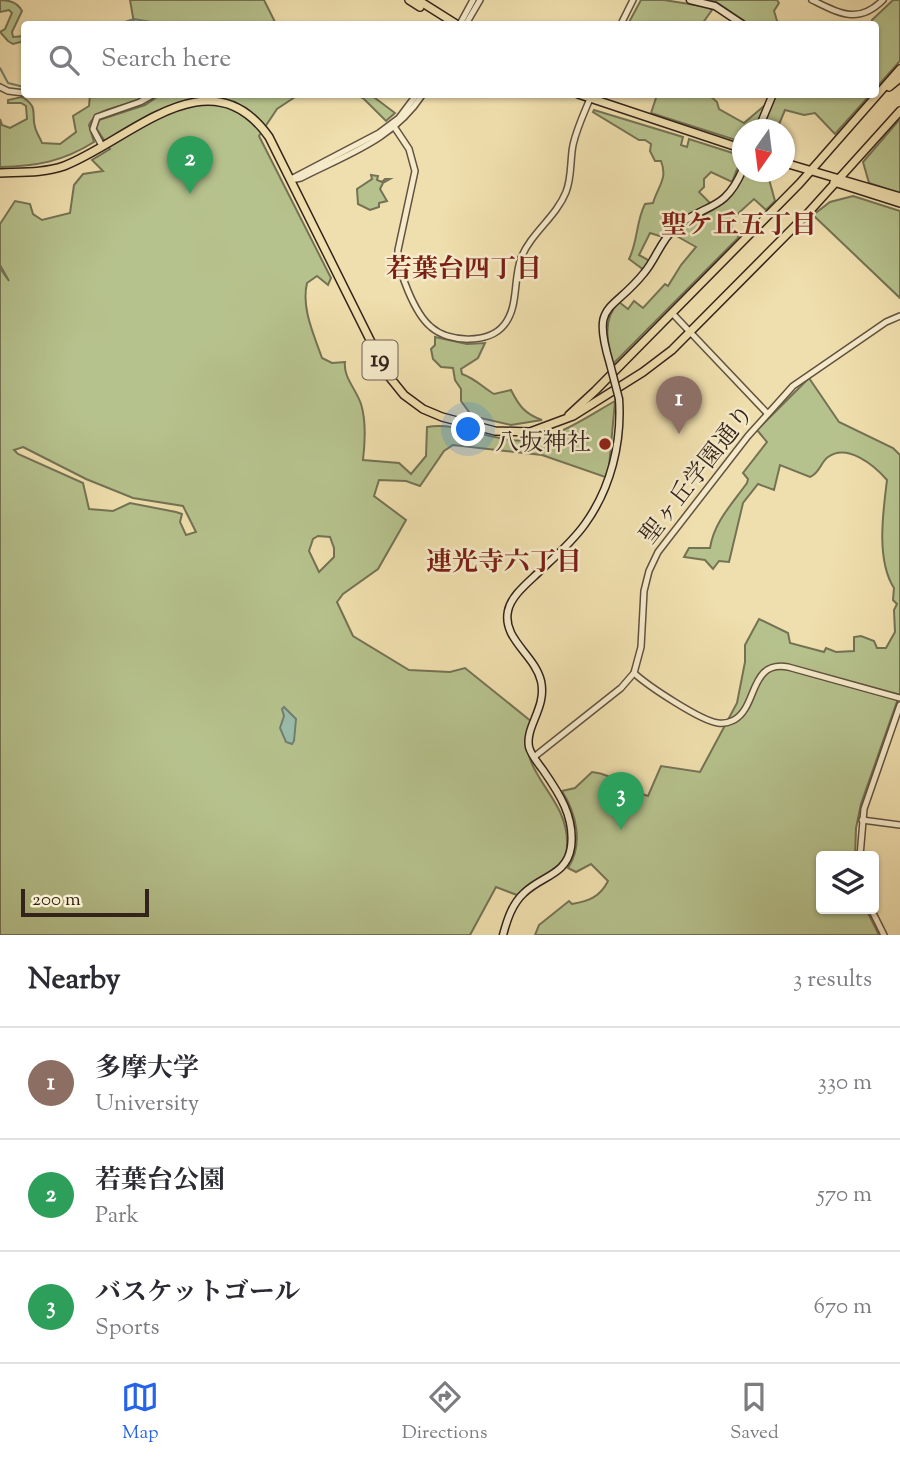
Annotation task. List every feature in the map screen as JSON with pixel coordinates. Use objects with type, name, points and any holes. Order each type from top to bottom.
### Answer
[{"type":"main road","points":[[409,0],[442,21]]},
{"type":"main road","points":[[418,0],[453,21]]},
{"type":"main road","points":[[690,0],[715,6],[738,21]]},
{"type":"main road","points":[[879,93],[900,69]]},
{"type":"main road","points":[[879,96],[900,78]]},
{"type":"main road","points":[[594,98],[732,145]]},
{"type":"main road","points":[[763,119],[771,98]]},
{"type":"main road","points":[[811,171],[874,98]]},
{"type":"main road","points":[[870,103],[876,98]]},
{"type":"main road","name":"19","points":[[0,173],[55,169],[180,104],[200,101],[221,103],[243,111],[264,130],[387,374],[404,395],[432,414],[495,431],[524,433],[553,425],[581,412],[672,350],[838,180]]},
{"type":"main road","points":[[838,180],[900,111]]},
{"type":"main road","points":[[795,166],[900,203]]},
{"type":"main road","name":"19","points":[[553,425],[579,407],[811,171]]},
{"type":"main road","points":[[838,180],[900,197]]},
{"type":"main road","points":[[503,935],[519,898],[563,867],[572,844],[565,805],[529,749],[541,705],[542,687],[536,667],[509,628],[508,611],[517,594],[582,528],[608,482],[619,418],[619,398],[601,331],[607,309],[645,272],[674,228],[721,202],[736,182]]},
{"type":"street","points":[[460,21],[473,0]]},
{"type":"street","points":[[468,21],[480,0]]},
{"type":"street","points":[[622,21],[633,0]]},
{"type":"street","points":[[812,0],[837,12],[851,15],[867,12],[883,0]]},
{"type":"street","points":[[0,87],[6,91],[21,93]]},
{"type":"street","points":[[102,146],[93,129],[96,119],[148,98]]},
{"type":"street","points":[[290,180],[298,173],[379,133],[399,118],[414,98]]},
{"type":"street","points":[[290,180],[301,178],[394,128],[420,98]]},
{"type":"street","points":[[394,128],[409,149],[415,171],[398,250],[402,275],[420,313],[434,330],[459,337],[483,338],[497,332],[509,319],[521,258],[566,193],[575,139],[591,98]]},
{"type":"street","points":[[672,313],[767,414]]},
{"type":"street","name":"聖ヶ丘学園通り","points":[[634,673],[640,651],[643,597],[649,571],[667,537],[767,414],[802,379],[886,322],[900,316]]},
{"type":"street","points":[[534,757],[621,688],[634,673],[664,696],[717,723],[733,721],[740,716],[760,677],[773,667],[788,667],[900,698]]},
{"type":"street","points":[[860,851],[862,820],[900,705]]},
{"type":"street","points":[[862,820],[900,825]]},
{"type":"street","points":[[874,914],[884,935]]},
{"type":"green space","points":[[0,0],[13,2],[22,11],[12,32],[13,37],[21,36],[21,42],[13,44],[0,32],[5,29],[12,13],[9,10],[0,12]]},
{"type":"green space","points":[[130,0],[264,0],[274,21],[134,21]]},
{"type":"green space","points":[[641,0],[664,0],[708,7],[712,10],[704,21],[630,21]]},
{"type":"green space","points":[[710,0],[777,0],[779,3],[774,11],[777,21],[744,21]]},
{"type":"green space","points":[[893,0],[900,0],[900,61],[879,85],[879,21],[872,20]]},
{"type":"green space","points":[[21,97],[31,104],[42,143],[60,144],[76,132],[73,116],[89,106],[90,98],[143,98],[107,110],[94,118],[89,125],[94,142],[82,149],[49,162],[0,167],[0,119],[2,125],[10,128],[27,119],[26,106],[21,103],[8,103],[8,100]]},
{"type":"green space","points":[[156,98],[294,98],[277,109],[259,136],[331,278],[328,285],[317,276],[307,283],[307,312],[322,358],[332,363],[345,362],[348,378],[361,404],[365,432],[363,460],[399,463],[411,474],[426,456],[427,427],[448,426],[511,440],[539,439],[578,423],[615,401],[608,478],[542,455],[453,445],[444,451],[420,486],[406,481],[379,480],[374,496],[406,520],[378,569],[343,594],[337,602],[353,636],[409,670],[450,672],[465,668],[532,722],[528,739],[529,755],[565,825],[566,857],[556,869],[517,895],[496,887],[470,935],[0,935],[0,268],[9,281],[0,265],[0,224],[15,201],[30,204],[33,214],[42,220],[70,213],[74,185],[83,174],[103,171],[92,160],[110,149],[96,128],[99,120],[145,105]],"holes":[[[23,447],[86,479],[133,498],[183,506],[196,532],[186,535],[180,522],[182,514],[176,512],[130,503],[113,511],[89,509],[83,483],[14,450]],[[318,536],[330,537],[334,557],[319,572],[309,551],[313,539]]]},
{"type":"green space","points":[[375,98],[395,113],[386,121],[364,99]]},
{"type":"green space","points":[[656,98],[712,98],[719,109],[737,119],[732,119],[732,139],[651,113]]},
{"type":"green space","points":[[773,98],[867,98],[835,134],[815,113],[804,115],[785,110],[781,119],[749,119]]},
{"type":"green space","points":[[594,110],[683,137],[681,145],[687,147],[689,139],[732,153],[732,182],[711,172],[704,179],[704,187],[699,192],[712,205],[673,225],[663,237],[650,233],[639,255],[650,261],[644,270],[629,259],[642,211],[645,204],[653,203],[662,182],[663,167],[661,161],[655,161],[650,151],[651,144],[639,140],[593,112]]},
{"type":"green space","points":[[900,119],[900,193],[869,183],[863,162]]},
{"type":"green space","points":[[371,175],[378,176],[377,180],[382,182],[390,179],[383,183],[380,189],[387,201],[370,210],[358,204],[357,189],[372,179]]},
{"type":"green space","points":[[739,182],[770,182],[775,201],[766,210],[754,199],[732,219],[732,230],[739,237],[613,364],[607,332],[614,309],[619,302],[628,309],[634,301],[643,308],[665,284],[668,286],[696,247],[673,234],[714,209]]},
{"type":"green space","points":[[853,196],[900,211],[900,298],[813,215],[830,202]]},
{"type":"green space","points":[[435,337],[467,344],[485,343],[478,358],[461,369],[462,374],[494,394],[511,390],[523,409],[542,420],[511,425],[472,416],[461,401],[461,389],[455,380],[453,368],[441,367],[433,359],[431,349],[435,345]]},
{"type":"green space","points":[[809,378],[839,422],[893,448],[900,455],[900,693],[861,804],[855,851],[816,851],[816,914],[868,914],[879,935],[535,935],[539,925],[569,901],[572,904],[593,897],[608,881],[591,864],[576,872],[568,868],[573,859],[577,839],[571,809],[562,791],[575,788],[592,772],[607,776],[648,796],[661,766],[700,772],[737,703],[745,662],[745,645],[759,619],[788,633],[790,643],[824,652],[826,648],[836,652],[854,651],[854,637],[861,636],[874,641],[877,648],[886,648],[895,632],[894,610],[897,604],[893,600],[894,588],[888,577],[883,550],[887,480],[868,462],[852,454],[835,453],[810,477],[780,465],[774,490],[758,484],[743,503],[729,562],[719,561],[713,569],[705,560],[684,557],[689,548],[710,548],[720,522],[747,483],[748,479],[743,473],[767,442],[757,430]]},
{"type":"shaded area","points":[[284,707],[296,719],[292,744],[286,742],[280,728]]},
{"type":"waterway","points":[[128,21],[145,21]]},
{"type":"waterway","points":[[0,68],[8,83],[21,86]]},
{"type":"place","name":"若葉台公園","points":[[190,194]]},
{"type":"place","name":"多摩大学","points":[[679,434]]},
{"type":"place","name":"八坂神社","points":[[605,444]]},
{"type":"place","name":"バスケットゴール","points":[[621,830]]},
{"type":"district","name":"聖ケ丘五丁目","points":[[739,226]]},
{"type":"district","name":"若葉台四丁目","points":[[464,270]]},
{"type":"district","name":"連光寺六丁目","points":[[504,563]]}]
